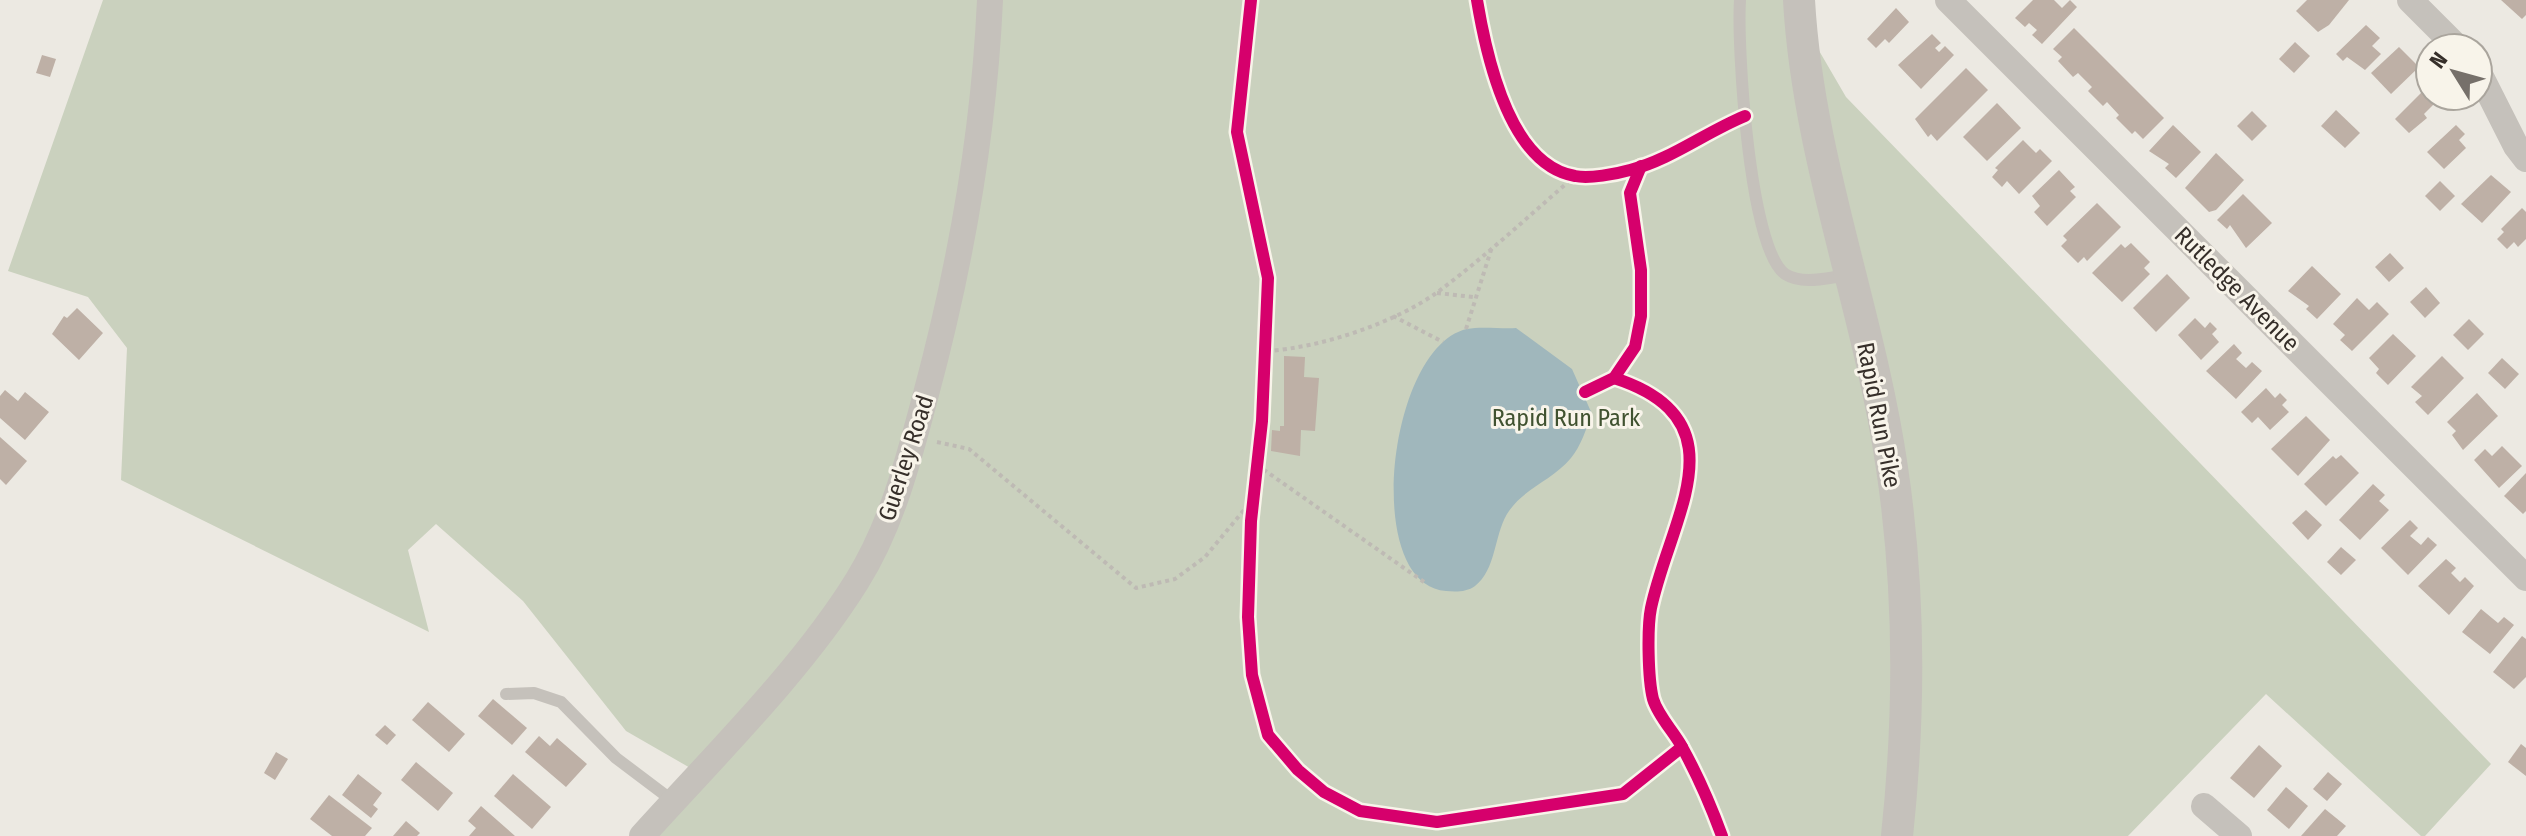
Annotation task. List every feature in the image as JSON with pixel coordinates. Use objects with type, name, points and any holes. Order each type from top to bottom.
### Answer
[{"type":"street","name":"Guerley Road","points":[[642,836],[837,612],[882,533],[915,438],[946,321],[972,190],[990,0]]},
{"type":"street","name":"Rapid Run Pike","points":[[1799,0],[1810,101],[1822,169],[1851,275],[1892,467],[1904,578],[1906,690],[1897,836]]},
{"type":"street","name":"Rutledge Avenue","points":[[1948,0],[2526,578]]},
{"type":"street","points":[[2410,0],[2442,32]]},
{"type":"street","points":[[2494,103],[2526,159]]},
{"type":"street","points":[[2204,806],[2239,836]]},
{"type":"lane","points":[[1740,0],[1738,30],[1747,151],[1771,252],[1782,272],[1800,281],[1851,275]]},
{"type":"lane","points":[[506,694],[534,693],[561,702],[616,758],[673,801]]},
{"type":"path","points":[[1267,351],[1306,349],[1393,316],[1437,293],[1575,176]]},
{"type":"path","points":[[1466,329],[1473,297],[1492,246]]},
{"type":"path","points":[[1437,293],[1473,297]]},
{"type":"path","points":[[1393,316],[1443,342]]},
{"type":"path","points":[[915,438],[969,449],[1136,588],[1175,579],[1205,557],[1254,498]]},
{"type":"path","points":[[1257,465],[1424,582]]},
{"type":"green space","name":"Rapid Run Park","points":[[103,0],[1799,0],[1800,18],[1846,97],[2491,764],[2425,836],[2421,836],[2266,694],[2128,836],[642,836],[699,773],[626,731],[523,601],[436,524],[408,550],[429,632],[121,480],[127,348],[88,297],[8,271]]},
{"type":"water","points":[[1516,328],[1572,369],[1592,414],[1571,458],[1521,498],[1507,514],[1482,579],[1468,589],[1446,591],[1419,579],[1402,550],[1394,510],[1395,464],[1403,418],[1418,376],[1440,345],[1467,329]]},
{"type":"building","points":[[2033,0],[2054,0],[2062,8],[2070,0],[2077,7],[2042,44],[2032,35],[2037,30],[2029,23],[2025,27],[2015,18]]},
{"type":"building","points":[[2307,0],[2349,0],[2329,25],[2318,32],[2296,11]]},
{"type":"building","points":[[2501,0],[2526,0],[2526,15],[2522,19]]},
{"type":"building","points":[[1896,8],[1909,22],[1889,43],[1885,39],[1876,48],[1867,39]]},
{"type":"building","points":[[2366,25],[2380,38],[2372,46],[2381,54],[2365,70],[2347,57],[2343,61],[2336,54]]},
{"type":"building","points":[[2074,28],[2164,118],[2143,139],[2135,131],[2132,134],[2116,118],[2119,115],[2107,102],[2103,106],[2088,91],[2092,87],[2078,73],[2073,77],[2058,61],[2062,57],[2053,49]]},
{"type":"building","points":[[1932,34],[1941,43],[1935,48],[1939,52],[1945,46],[1954,55],[1921,89],[1898,65]]},
{"type":"building","points":[[2295,42],[2310,56],[2294,73],[2279,59]]},
{"type":"building","points":[[2399,47],[2414,62],[2414,72],[2391,94],[2371,73]]},
{"type":"building","points":[[42,55],[56,59],[50,77],[36,73]]},
{"type":"building","points":[[1966,68],[1988,90],[1937,141],[1931,134],[1928,137],[1915,119]]},
{"type":"building","points":[[2414,100],[2414,112],[2426,112],[2427,118],[2409,133],[2395,119]]},
{"type":"building","points":[[1997,103],[2021,128],[1987,161],[1963,137]]},
{"type":"building","points":[[2336,110],[2360,133],[2345,148],[2321,126]]},
{"type":"building","points":[[2252,111],[2267,126],[2252,141],[2237,126]]},
{"type":"building","points":[[2173,125],[2201,152],[2176,178],[2165,168],[2169,164],[2149,151]]},
{"type":"building","points":[[2456,125],[2465,134],[2459,140],[2466,148],[2444,169],[2427,152]]},
{"type":"building","points":[[2023,140],[2036,153],[2040,149],[2052,161],[2019,194],[2007,181],[2002,187],[1992,177],[1998,170],[1995,168]]},
{"type":"building","points":[[2216,153],[2244,180],[2216,210],[2209,212],[2185,188]]},
{"type":"building","points":[[2059,170],[2075,187],[2070,191],[2076,197],[2047,226],[2034,212],[2040,206],[2032,196]]},
{"type":"building","points":[[2491,175],[2511,192],[2482,223],[2461,204]]},
{"type":"building","points":[[2440,181],[2455,196],[2440,211],[2425,196]]},
{"type":"building","points":[[2243,194],[2272,223],[2246,248],[2230,225],[2227,229],[2217,220]]},
{"type":"building","points":[[2097,203],[2121,227],[2087,261],[2084,257],[2078,263],[2061,246],[2067,240],[2063,236]]},
{"type":"building","points":[[2522,208],[2526,212],[2526,239],[2518,247],[2514,242],[2507,249],[2497,239],[2504,232],[2501,229]]},
{"type":"building","points":[[2131,243],[2150,262],[2144,268],[2150,274],[2122,302],[2092,273],[2121,244],[2125,248]]},
{"type":"building","points":[[2390,253],[2404,268],[2389,282],[2375,267]]},
{"type":"building","points":[[2312,266],[2341,294],[2317,319],[2306,309],[2309,306],[2288,291]]},
{"type":"building","points":[[2167,274],[2190,298],[2156,332],[2133,308]]},
{"type":"building","points":[[2426,287],[2440,303],[2425,318],[2410,302]]},
{"type":"building","points":[[2357,298],[2369,310],[2377,302],[2389,314],[2352,351],[2340,340],[2345,335],[2333,324]]},
{"type":"building","points":[[77,308],[103,333],[79,360],[52,334],[64,316],[67,318]]},
{"type":"building","points":[[2195,318],[2205,328],[2210,322],[2217,329],[2212,334],[2219,342],[2201,360],[2178,335]]},
{"type":"building","points":[[2469,319],[2484,334],[2468,350],[2453,335]]},
{"type":"building","points":[[2393,334],[2416,356],[2388,385],[2376,373],[2379,369],[2369,358]]},
{"type":"building","points":[[2234,344],[2242,353],[2236,359],[2246,368],[2252,362],[2262,371],[2236,399],[2206,371]]},
{"type":"building","points":[[1284,356],[1305,357],[1304,377],[1319,378],[1315,431],[1301,430],[1300,456],[1271,451],[1272,430],[1280,431],[1280,426],[1284,426]]},
{"type":"building","points":[[2442,356],[2464,378],[2428,415],[2415,402],[2422,396],[2411,387]]},
{"type":"building","points":[[2502,358],[2519,374],[2505,389],[2488,373]]},
{"type":"building","points":[[2266,388],[2275,398],[2280,393],[2287,400],[2282,405],[2289,412],[2270,430],[2258,417],[2252,423],[2241,412]]},
{"type":"building","points":[[5,390],[18,401],[25,392],[49,412],[25,440],[0,418],[0,396]]},
{"type":"building","points":[[2477,393],[2498,416],[2463,450],[2452,435],[2456,431],[2447,422]]},
{"type":"building","points":[[2306,416],[2330,440],[2298,476],[2271,449]]},
{"type":"building","points":[[0,437],[27,461],[6,485],[0,479]]},
{"type":"building","points":[[2502,446],[2522,466],[2499,488],[2474,460],[2485,449],[2492,456]]},
{"type":"building","points":[[2341,455],[2359,473],[2326,506],[2304,484],[2333,456],[2336,459]]},
{"type":"building","points":[[2526,473],[2526,511],[2523,514],[2504,496]]},
{"type":"building","points":[[2373,484],[2385,495],[2379,501],[2389,510],[2360,540],[2339,520]]},
{"type":"building","points":[[2306,510],[2322,525],[2308,540],[2292,523]]},
{"type":"building","points":[[2410,520],[2418,528],[2410,536],[2421,545],[2428,537],[2437,545],[2408,575],[2381,548]]},
{"type":"building","points":[[2341,547],[2356,560],[2341,575],[2327,562]]},
{"type":"building","points":[[2446,559],[2456,568],[2451,573],[2460,582],[2465,577],[2474,586],[2449,615],[2418,586]]},
{"type":"building","points":[[2481,609],[2498,623],[2504,617],[2514,625],[2490,654],[2462,632]]},
{"type":"building","points":[[2522,636],[2526,639],[2526,677],[2514,689],[2493,672]]},
{"type":"building","points":[[493,699],[527,728],[512,745],[478,716]]},
{"type":"building","points":[[428,702],[465,734],[449,752],[412,720]]},
{"type":"building","points":[[385,725],[396,735],[387,745],[375,735]]},
{"type":"building","points":[[539,736],[550,746],[557,738],[587,764],[566,787],[525,752]]},
{"type":"building","points":[[2521,744],[2526,748],[2526,776],[2508,762]]},
{"type":"building","points":[[2259,745],[2282,766],[2254,798],[2230,778]]},
{"type":"building","points":[[276,752],[288,759],[275,780],[264,773]]},
{"type":"building","points":[[416,762],[453,793],[438,811],[401,780]]},
{"type":"building","points":[[2328,772],[2342,784],[2327,801],[2313,789]]},
{"type":"building","points":[[358,774],[382,793],[373,805],[378,809],[371,818],[342,795]]},
{"type":"building","points":[[513,774],[551,807],[532,829],[494,796]]},
{"type":"building","points":[[2286,787],[2308,806],[2289,829],[2267,810]]},
{"type":"building","points":[[329,795],[372,828],[365,836],[332,836],[310,819]]},
{"type":"building","points":[[481,806],[515,836],[469,836],[476,828],[468,821]]},
{"type":"building","points":[[2325,809],[2346,826],[2337,836],[2301,836]]},
{"type":"building","points":[[406,821],[420,833],[417,836],[393,836]]},
{"type":"cycle path","points":[[1251,0],[1237,132],[1268,278],[1262,421],[1251,521],[1248,617],[1252,675],[1268,735],[1298,770],[1324,792],[1360,811],[1437,822],[1623,794],[1682,747]]},
{"type":"cycle path","points":[[1477,0],[1487,49],[1505,104],[1517,130],[1533,151],[1552,167],[1581,177],[1630,170],[1659,160],[1745,116]]},
{"type":"cycle path","points":[[1585,392],[1614,378],[1635,347],[1641,316],[1641,270],[1630,193],[1641,166]]},
{"type":"cycle path","points":[[1614,378],[1654,396],[1678,419],[1688,445],[1689,475],[1682,506],[1651,608],[1650,679],[1655,705],[1688,757],[1722,836]]}]
